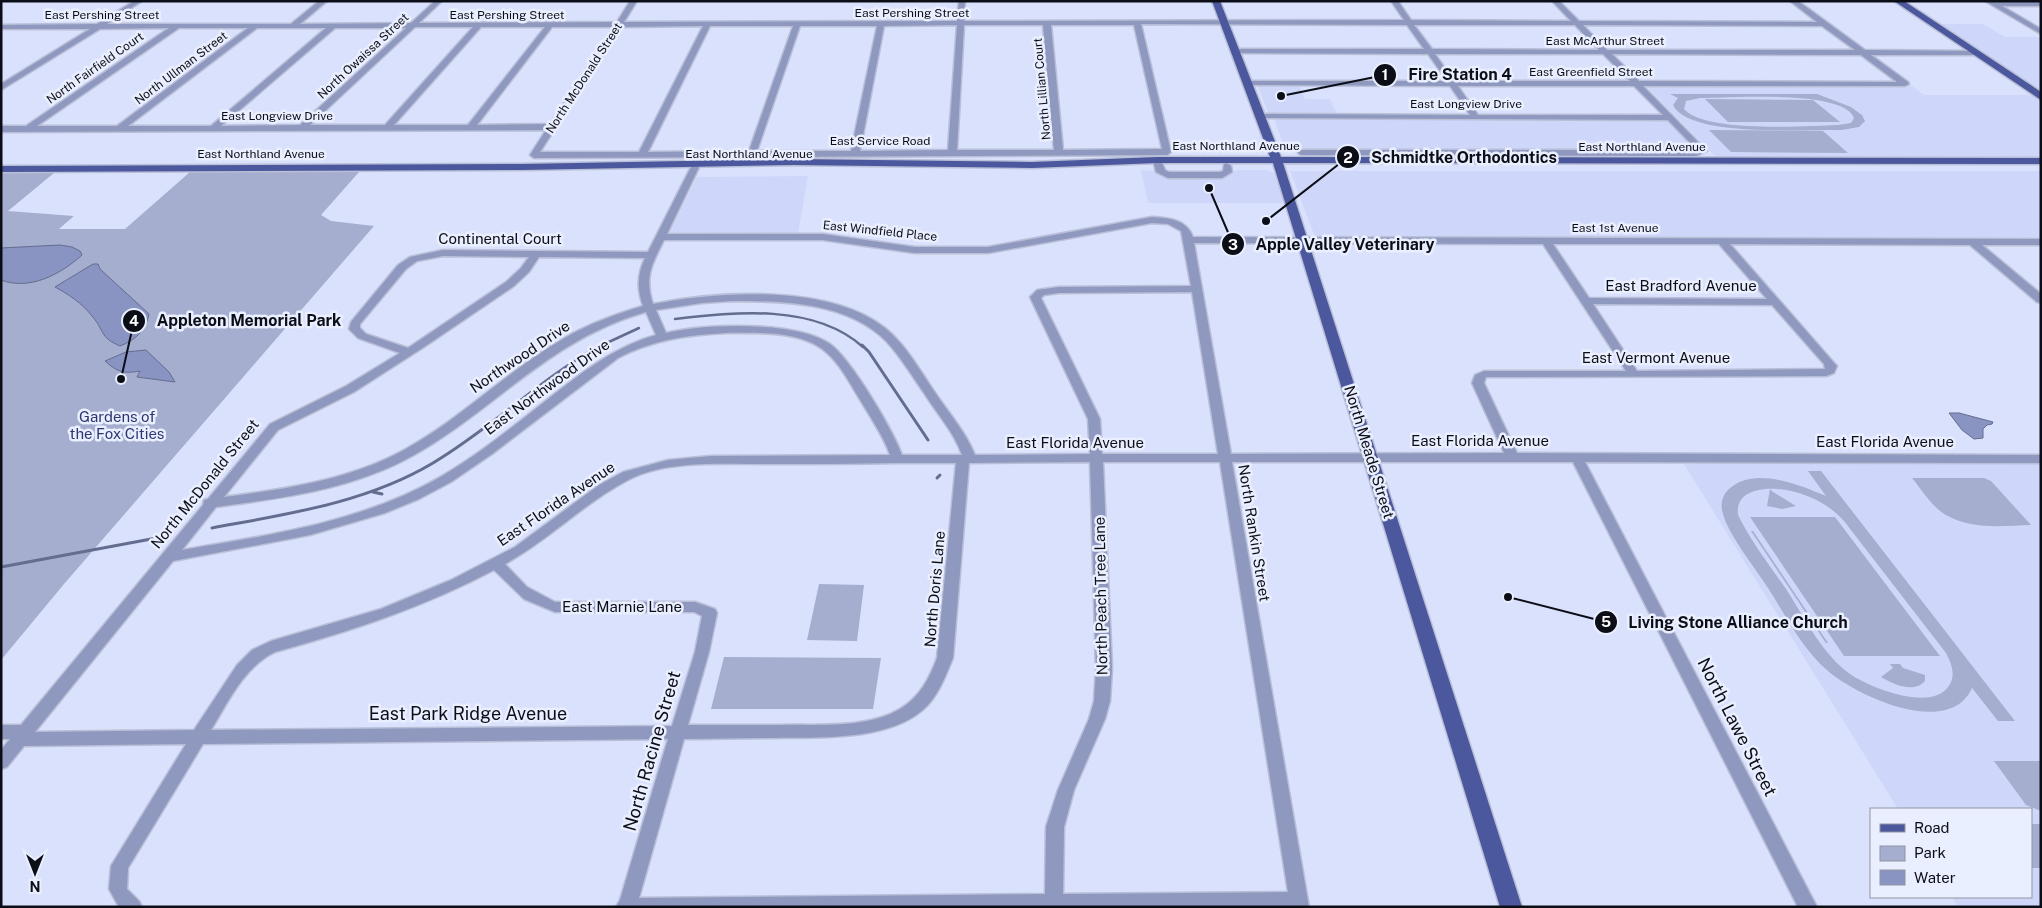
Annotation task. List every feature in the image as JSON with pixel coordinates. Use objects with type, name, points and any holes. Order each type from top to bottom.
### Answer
[{"type":"main road","name":"North Meade Street","points":[[1216,1],[1278,163],[1511,907]]},
{"type":"main road","points":[[1898,1],[2041,97]]},
{"type":"main road","name":"East Northland Avenue","points":[[1,169],[696,165],[939,167],[1032,165],[1040,167],[1158,163],[2041,161]]},
{"type":"main road","name":"East Northland Avenue","points":[[1158,163],[1227,166],[1278,163],[2041,167]]},
{"type":"street","points":[[1,88],[138,1]]},
{"type":"street","points":[[293,26],[324,1]]},
{"type":"street","name":"North Owaissa Street","points":[[302,128],[439,1]]},
{"type":"street","name":"North McDonald Street","points":[[534,155],[634,1]]},
{"type":"street","points":[[952,153],[962,1]]},
{"type":"street","points":[[1394,1],[1476,116]]},
{"type":"street","points":[[1301,152],[1702,152],[1702,148],[1555,1]]},
{"type":"street","points":[[1793,1],[1862,52]]},
{"type":"street","points":[[1991,3],[2041,4]]},
{"type":"street","points":[[1991,3],[2041,32]]},
{"type":"street","name":"East Pershing Street","points":[[1,27],[1225,22],[1823,24]]},
{"type":"street","name":"East Service Road","points":[[534,155],[1166,152],[1136,23]]},
{"type":"street","points":[[752,154],[797,24]]},
{"type":"street","points":[[855,153],[881,24]]},
{"type":"street","name":"North Lillian Court","points":[[1047,24],[1059,152]]},
{"type":"street","points":[[642,155],[707,25]]},
{"type":"street","name":"North Ullman Street","points":[[120,128],[255,26]]},
{"type":"street","points":[[213,128],[333,26]]},
{"type":"street","points":[[387,128],[478,26]]},
{"type":"street","points":[[470,128],[549,26]]},
{"type":"street","points":[[1,34],[15,27]]},
{"type":"street","name":"North Fairfield Court","points":[[28,129],[176,27]]},
{"type":"street","name":"East McArthur Street","points":[[1235,51],[1975,53]]},
{"type":"street","name":"East Greenfield Street","points":[[1248,83],[1905,84],[1862,52]]},
{"type":"street","name":"East Longview Drive","points":[[1260,116],[1672,118]]},
{"type":"street","name":"East Longview Drive","points":[[1,129],[552,128]]},
{"type":"street","points":[[662,337],[642,286],[644,273],[696,165]]},
{"type":"street","name":"East Windfield Place","points":[[661,237],[823,237],[915,250],[980,251],[1008,248],[1152,220],[1170,221],[1185,229],[1189,240]]},
{"type":"street","name":"East 1st Avenue","points":[[1189,240],[2041,242]]},
{"type":"street","name":"North Rankin Street","points":[[1189,240],[1299,904]]},
{"type":"street","points":[[1546,241],[1633,373]]},
{"type":"street","points":[[1722,241],[1775,302]]},
{"type":"street","points":[[1972,241],[2041,300]]},
{"type":"street","name":"Continental Court","points":[[409,352],[362,336],[354,330],[355,324],[402,267],[414,259],[443,254],[652,255]]},
{"type":"street","name":"North McDonald Street","points":[[1,762],[209,504],[274,427],[350,389],[409,352],[510,284],[536,254]]},
{"type":"street","name":"North Peach Tree Lane","points":[[1054,904],[1055,827],[1066,790],[1098,719],[1102,701],[1104,668],[1094,419],[1035,300],[1037,294],[1059,290],[1197,289]]},
{"type":"street","name":"Northwood Drive","points":[[209,504],[323,484],[350,477],[389,463],[433,437],[566,342],[602,324],[650,308],[716,300],[779,299],[816,303],[854,314],[881,330],[901,352],[956,431],[966,460]]},
{"type":"street","name":"East Bradford Avenue","points":[[1586,301],[1775,302]]},
{"type":"street","name":"East Vermont Avenue","points":[[1512,457],[1478,383],[1482,376],[1494,373],[1822,374],[1830,371],[1831,366],[1828,362],[1775,302]]},
{"type":"street","name":"East Northwood Drive","points":[[167,557],[319,528],[369,514],[405,500],[446,479],[484,453],[606,360],[634,346],[662,337],[700,331],[775,332],[793,334],[820,343],[836,355],[844,365],[891,441],[898,460]]},
{"type":"street","name":"East Florida Avenue","points":[[133,907],[123,901],[117,890],[116,879],[120,866],[242,669],[257,654],[271,646],[327,632],[386,613],[456,584],[496,564],[540,535],[604,488],[648,468],[711,460],[1097,460],[1370,457],[2041,459]]},
{"type":"street","name":"North Lawe Street","points":[[1576,458],[1808,907]]},
{"type":"street","name":"North Doris Lane","points":[[911,710],[927,695],[935,683],[945,658],[966,460]]},
{"type":"street","name":"East Marnie Lane","points":[[496,564],[528,596],[555,607],[676,607],[703,609]]},
{"type":"street","name":"North Racine Street","points":[[626,907],[710,619],[710,613],[703,609]]},
{"type":"street","name":"East Park Ridge Avenue","points":[[1,732],[23,735],[199,736],[858,729],[879,726],[911,710]]},
{"type":"street","points":[[626,907],[1299,904]]},
{"type":"shaded area","points":[[1937,24],[1983,24],[2005,37],[2041,37],[2041,91]]},
{"type":"shaded area","points":[[1257,85],[1299,85],[1305,99],[1330,99],[1337,114],[1269,114]]},
{"type":"shaded area","points":[[1912,86],[1924,95],[2033,95],[2041,100],[2041,159],[1717,158],[1647,87]]},
{"type":"shaded area","points":[[1274,119],[1668,119],[1698,150],[1286,151]]},
{"type":"shaded area","points":[[1141,170],[1153,171],[1167,177],[1223,177],[1237,170],[1266,170],[1274,173],[1284,203],[1148,203]]},
{"type":"shaded area","points":[[1290,171],[2041,171],[2041,237],[1315,237]]},
{"type":"shaded area","points":[[808,176],[798,233],[670,232],[697,177]]},
{"type":"shaded area","points":[[1684,464],[2041,464],[2041,907],[1958,907],[1953,898],[2032,898],[2032,808],[1897,808]]},
{"type":"green space","points":[[1670,94],[1817,94],[1851,107],[1862,115],[1865,121],[1859,127],[1842,130],[1751,130],[1724,127],[1701,123],[1683,116],[1673,105],[1678,98]],"holes":[[[1784,97],[1808,99],[1830,103],[1846,109],[1854,118],[1851,123],[1838,125],[1780,127],[1733,125],[1695,117],[1684,109],[1686,101],[1700,98]]]},
{"type":"green space","points":[[1705,99],[1813,100],[1840,122],[1728,122]]},
{"type":"green space","points":[[1709,130],[1823,131],[1848,153],[1731,152]]},
{"type":"green space","name":"Gardens of the Fox Cities","points":[[190,172],[359,172],[321,215],[331,221],[374,226],[64,584],[1,660],[1,173],[54,173],[8,211],[74,216],[59,229],[125,229]]},
{"type":"green space","points":[[1808,471],[1821,471],[2015,721],[1998,721],[1972,688],[1960,703],[1944,710],[1924,712],[1902,708],[1880,701],[1860,691],[1842,681],[1819,663],[1795,632],[1731,532],[1722,511],[1722,501],[1728,490],[1738,483],[1750,479],[1763,478],[1790,483],[1826,496]],"holes":[[[1765,489],[1776,489],[1808,496],[1828,507],[1844,521],[1946,653],[1953,675],[1951,682],[1943,692],[1932,697],[1918,698],[1903,696],[1872,686],[1850,674],[1822,646],[1786,589],[1754,544],[1738,515],[1741,499],[1749,493]]]},
{"type":"green space","points":[[1912,478],[1984,478],[1991,481],[2031,525],[1988,526],[1956,520],[1936,508]]},
{"type":"green space","points":[[1770,489],[1796,506],[1782,509],[1767,506]]},
{"type":"green space","points":[[1750,517],[1835,517],[1940,656],[1844,656]]},
{"type":"green space","points":[[1751,531],[1753,531],[1828,643],[1826,643]]},
{"type":"green space","points":[[819,584],[864,585],[857,641],[807,640]]},
{"type":"green space","points":[[724,657],[881,658],[873,709],[711,709]]},
{"type":"green space","points":[[1890,664],[1900,664],[1903,668],[1925,675],[1925,681],[1915,687],[1909,687],[1881,677],[1893,668]]},
{"type":"green space","points":[[1994,761],[2041,761],[2041,811],[2026,805]]},
{"type":"green space","points":[[2032,824],[2041,824],[2041,868],[2032,868]]},
{"type":"water","points":[[60,245],[72,247],[80,251],[82,255],[65,268],[44,279],[23,283],[1,280],[1,248]]},
{"type":"water","points":[[93,264],[98,264],[100,269],[149,314],[143,330],[131,341],[120,346],[105,337],[96,321],[84,307],[55,287]]},
{"type":"water","points":[[146,350],[169,372],[175,382],[137,377],[140,371],[121,371],[113,368],[105,361],[126,352]]},
{"type":"water","points":[[1949,413],[1959,413],[1993,422],[1983,429],[1983,438],[1974,439],[1962,430]]},
{"type":"waterway","points":[[675,319],[748,313],[798,317],[821,323],[843,333],[863,347]]},
{"type":"waterway","points":[[598,347],[639,328]]},
{"type":"waterway","points":[[212,528],[326,505],[381,488],[407,477],[433,463],[476,435],[557,373],[601,345]]},
{"type":"waterway","points":[[862,345],[869,352],[928,440]]},
{"type":"waterway","points":[[937,478],[940,475]]},
{"type":"waterway","points":[[373,492],[382,494]]},
{"type":"waterway","points":[[1,567],[162,537]]},
{"type":"place","name":"Fire Station 4","points":[[1281,96]]},
{"type":"place","name":"Apple Valley Veterinary","points":[[1209,188]]},
{"type":"place","name":"Schmidtke Orthodontics","points":[[1266,221]]},
{"type":"place","name":"Appleton Memorial Park","points":[[121,379]]},
{"type":"place","name":"Living Stone Alliance Church","points":[[1508,597]]}]
